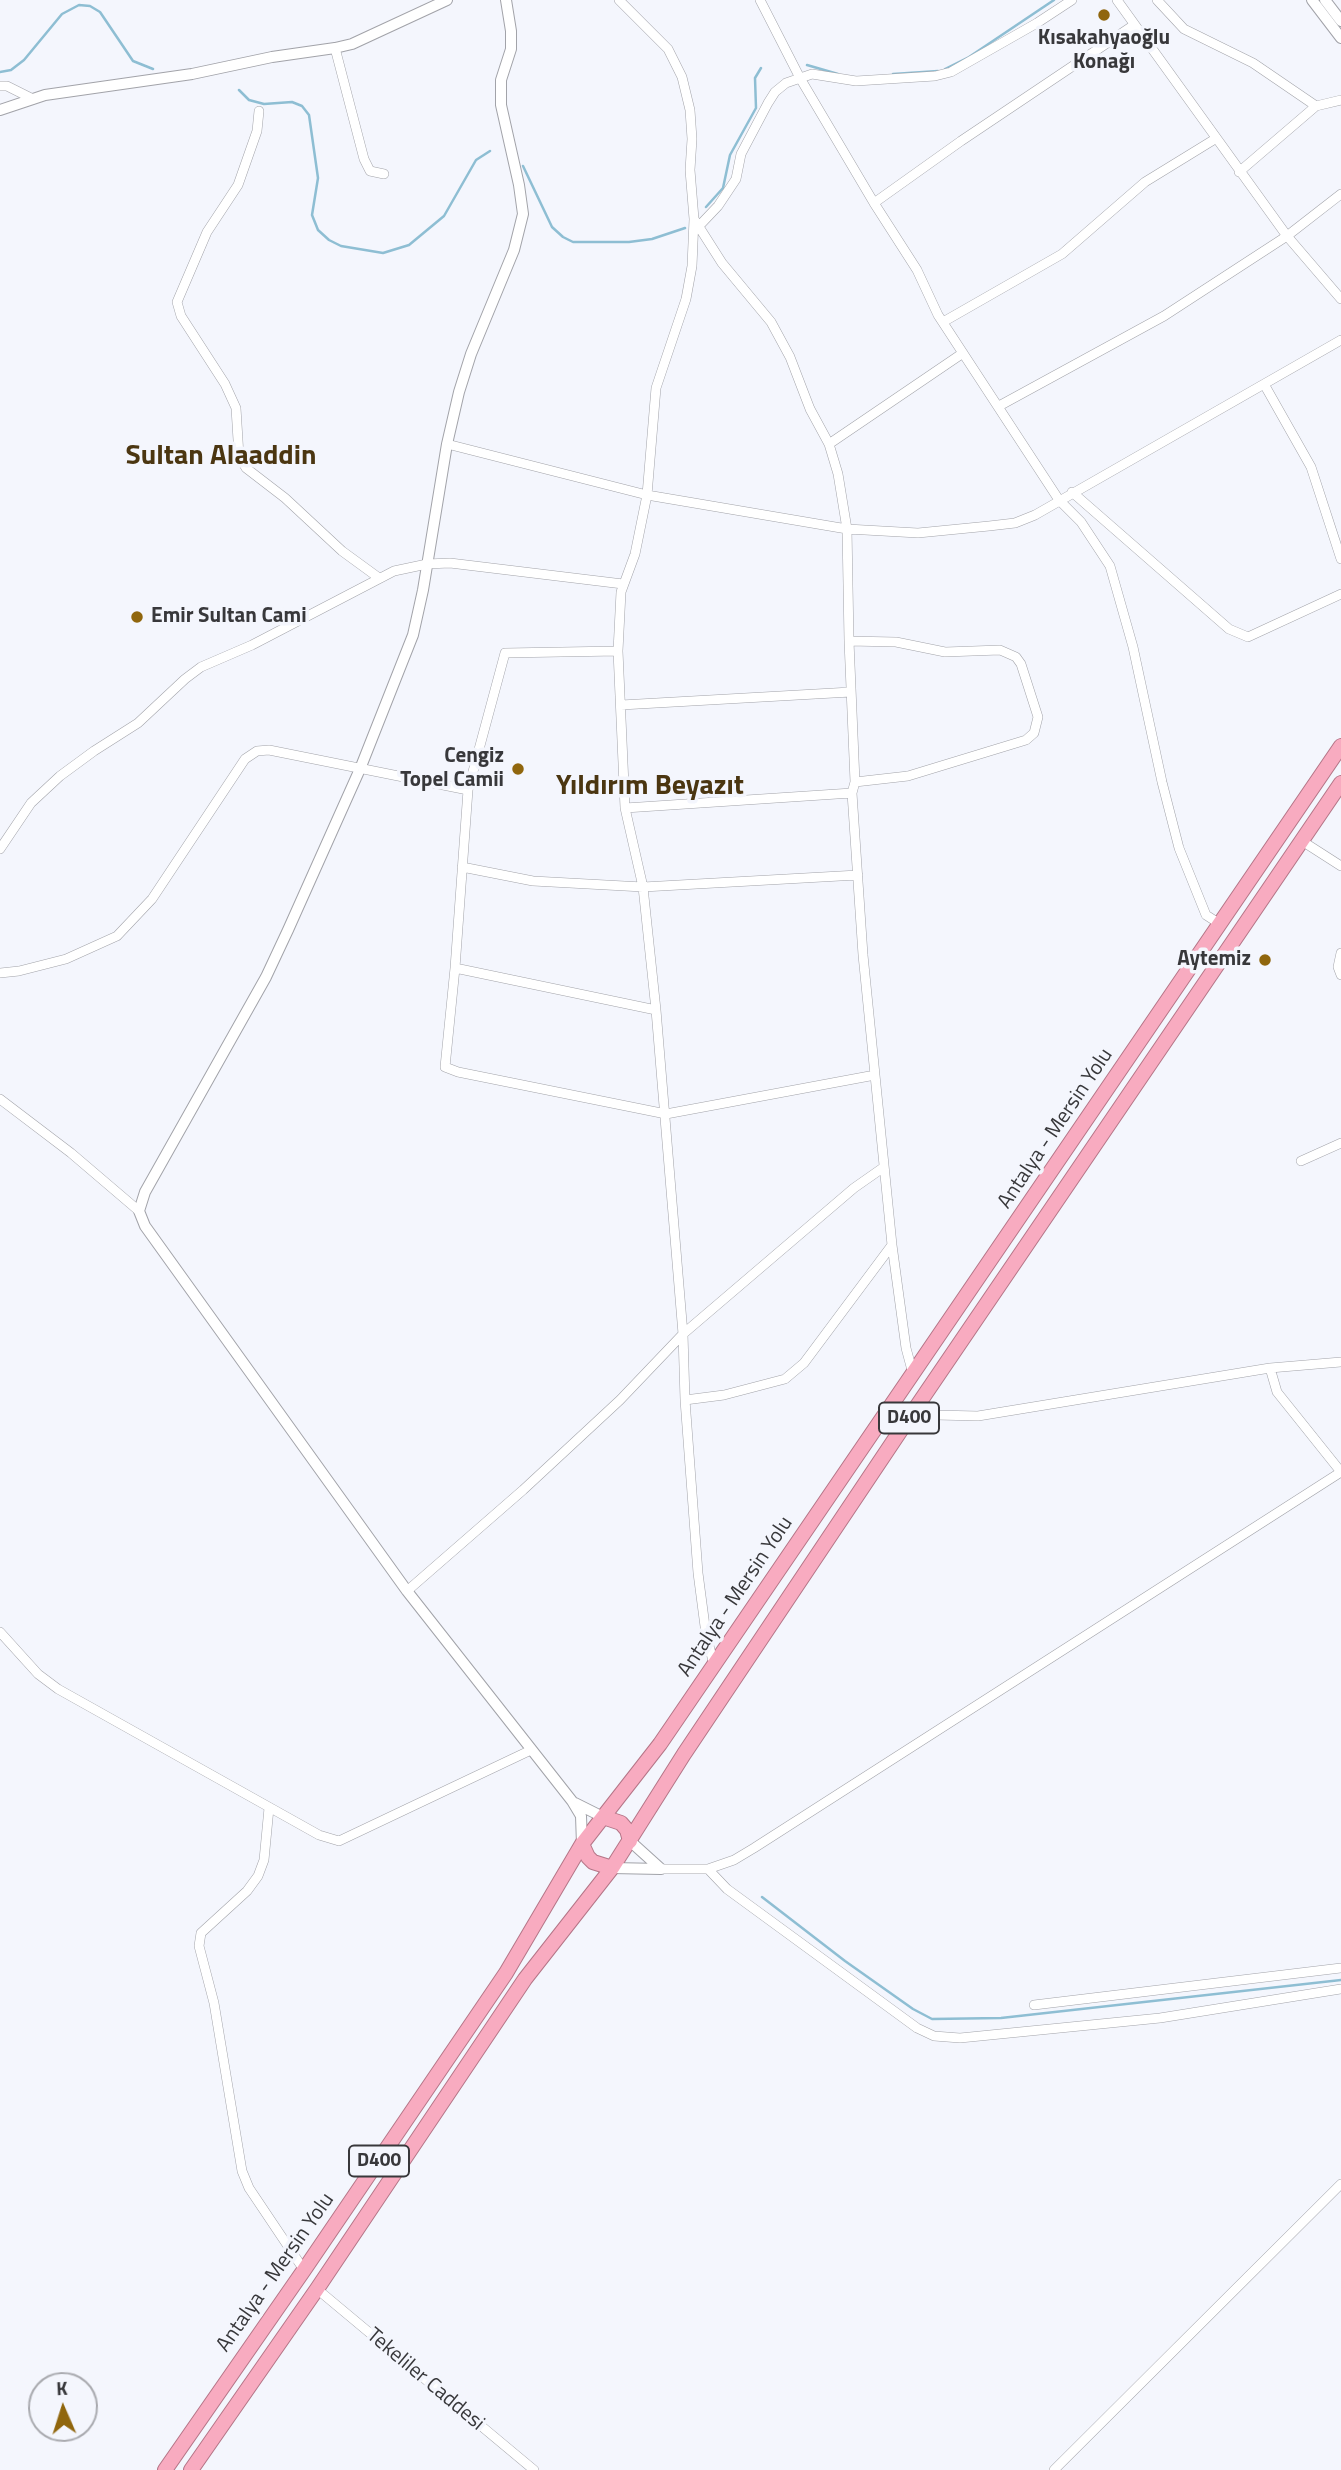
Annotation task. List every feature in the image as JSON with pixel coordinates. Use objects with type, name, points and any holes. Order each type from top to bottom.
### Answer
[{"type":"highway","name":"Antalya - Mersin Yolu","points":[[165,2470],[506,1973],[582,1844],[660,1744],[1341,746]]},
{"type":"highway","name":"Antalya - Mersin Yolu","points":[[191,2470],[317,2289],[525,1979],[612,1868],[684,1754],[915,1409],[1341,783]]},
{"type":"highway","points":[[603,1817],[621,1824],[627,1830],[629,1841]]},
{"type":"highway","points":[[582,1844],[588,1857],[612,1868]]},
{"type":"street","points":[[0,110],[45,95],[192,74],[352,44],[426,4],[447,0]]},
{"type":"street","points":[[139,1211],[145,1192],[266,977],[359,769],[413,635],[447,444],[463,380],[514,250],[523,214],[501,105],[501,80],[511,49],[506,0]]},
{"type":"street","points":[[619,0],[668,49],[682,77],[690,110],[690,170],[697,222],[686,299],[656,388],[647,495],[635,554],[621,592],[618,651],[625,808],[643,887],[656,1010],[683,1334],[698,1573],[706,1634],[714,1665]]},
{"type":"street","points":[[760,0],[800,78],[917,270],[962,353],[999,405],[1059,500],[1081,522],[1110,566],[1133,647],[1179,848],[1206,915],[1220,924]]},
{"type":"street","points":[[697,222],[718,206],[736,179],[741,154],[771,97],[786,83],[817,74],[856,81],[935,76],[951,72],[1072,0]]},
{"type":"street","points":[[1116,0],[1287,236],[1341,299]]},
{"type":"street","points":[[1157,0],[1184,29],[1253,63],[1316,106]]},
{"type":"street","points":[[1312,0],[1341,38]]},
{"type":"street","points":[[1325,0],[1341,21]]},
{"type":"street","points":[[874,203],[1134,25]]},
{"type":"street","points":[[335,48],[364,159],[370,171],[384,174]]},
{"type":"street","points":[[0,86],[7,86],[33,99]]},
{"type":"street","points":[[1239,172],[1316,106],[1341,100]]},
{"type":"street","points":[[259,111],[257,131],[237,185],[207,232],[177,302],[181,316],[225,384],[236,408],[239,456],[246,468],[285,498],[342,551],[379,578]]},
{"type":"street","points":[[943,322],[1062,254],[1145,182],[1215,139]]},
{"type":"street","points":[[999,405],[1164,316],[1287,236],[1341,194]]},
{"type":"street","points":[[697,222],[722,263],[771,322],[790,357],[810,409],[829,444],[838,474],[847,529],[855,782],[852,793],[858,875],[892,1245],[906,1348],[913,1376]]},
{"type":"street","points":[[447,444],[647,495],[847,529],[918,533],[1002,525],[1035,515],[1341,340]]},
{"type":"street","points":[[829,444],[962,353]]},
{"type":"street","points":[[1264,384],[1311,467],[1341,559]]},
{"type":"street","points":[[1072,492],[1230,629],[1248,637],[1341,594]]},
{"type":"street","points":[[0,849],[31,803],[60,776],[138,723],[201,667],[252,645],[394,571],[450,563],[624,583]]},
{"type":"street","points":[[849,641],[896,642],[945,652],[1000,650],[1016,657],[1021,664],[1038,718],[1034,733],[1026,740],[908,776],[855,782]]},
{"type":"street","points":[[618,651],[505,653],[468,790],[445,1067],[458,1072],[666,1114],[875,1075]]},
{"type":"street","points":[[621,705],[851,692]]},
{"type":"street","points":[[0,973],[66,959],[117,936],[152,900],[245,759],[257,751],[269,750],[468,790]]},
{"type":"street","points":[[625,808],[852,793]]},
{"type":"street","points":[[1301,841],[1341,866]]},
{"type":"street","points":[[462,867],[533,881],[643,887],[858,875]]},
{"type":"street","points":[[1341,953],[1338,967],[1341,975]]},
{"type":"street","points":[[455,968],[656,1010]]},
{"type":"street","points":[[0,1099],[71,1153],[139,1211],[145,1226],[407,1591],[572,1801],[581,1816],[582,1844]]},
{"type":"street","points":[[1301,1161],[1341,1143]]},
{"type":"street","points":[[407,1591],[533,1481],[620,1400],[683,1334],[854,1188],[884,1167]]},
{"type":"street","points":[[685,1399],[724,1395],[785,1379],[804,1363],[892,1245]]},
{"type":"street","points":[[915,1409],[936,1415],[978,1416],[1270,1368],[1341,1362]]},
{"type":"street","points":[[612,1868],[708,1869],[734,1860],[1341,1472],[1277,1392],[1270,1368]]},
{"type":"street","points":[[0,1632],[38,1674],[58,1689],[318,1835],[339,1841],[531,1750]]},
{"type":"street","points":[[572,1801],[603,1817]]},
{"type":"street","points":[[269,1808],[264,1860],[258,1877],[247,1891],[201,1933],[199,1946],[214,2003],[242,2171],[249,2188],[304,2270]]},
{"type":"street","points":[[629,1841],[661,1869]]},
{"type":"street","points":[[708,1869],[727,1889],[918,2028],[934,2036],[960,2038],[1160,2018],[1341,1989]]},
{"type":"street","points":[[1034,2005],[1341,1968]]},
{"type":"street","points":[[1054,2470],[1341,2183]]},
{"type":"street","name":"Tekeliler Caddesi","points":[[317,2289],[534,2470]]},
{"type":"waterway","points":[[945,69],[969,57],[1054,0]]},
{"type":"waterway","points":[[0,72],[11,70],[24,60],[62,14],[79,5],[90,6],[100,12],[133,61],[153,69]]},
{"type":"waterway","points":[[807,65],[838,74]]},
{"type":"waterway","points":[[706,207],[723,188],[730,155],[756,108],[755,78],[761,68]]},
{"type":"waterway","points":[[893,74],[938,71]]},
{"type":"waterway","points":[[239,90],[249,100],[264,104],[292,102],[302,106],[309,115],[318,178],[312,215],[318,230],[341,246],[383,253],[409,245],[444,216],[476,160],[490,151]]},
{"type":"waterway","points":[[523,166],[552,227],[573,242],[629,242],[652,239],[685,228]]},
{"type":"waterway","points":[[762,1897],[845,1961],[913,2009],[932,2019],[1001,2018],[1341,1980]]},
{"type":"place","name":"Kısakahyaoğlu Konağı","points":[[1104,15]]},
{"type":"place","name":"Emir Sultan Cami","points":[[137,617]]},
{"type":"place","name":"Cengiz Topel Camii","points":[[518,769]]},
{"type":"place","name":"Aytemiz","points":[[1265,960]]},
{"type":"district","name":"Sultan Alaaddin","points":[[221,457]]},
{"type":"district","name":"Yıldırım Beyazıt","points":[[650,787]]}]
